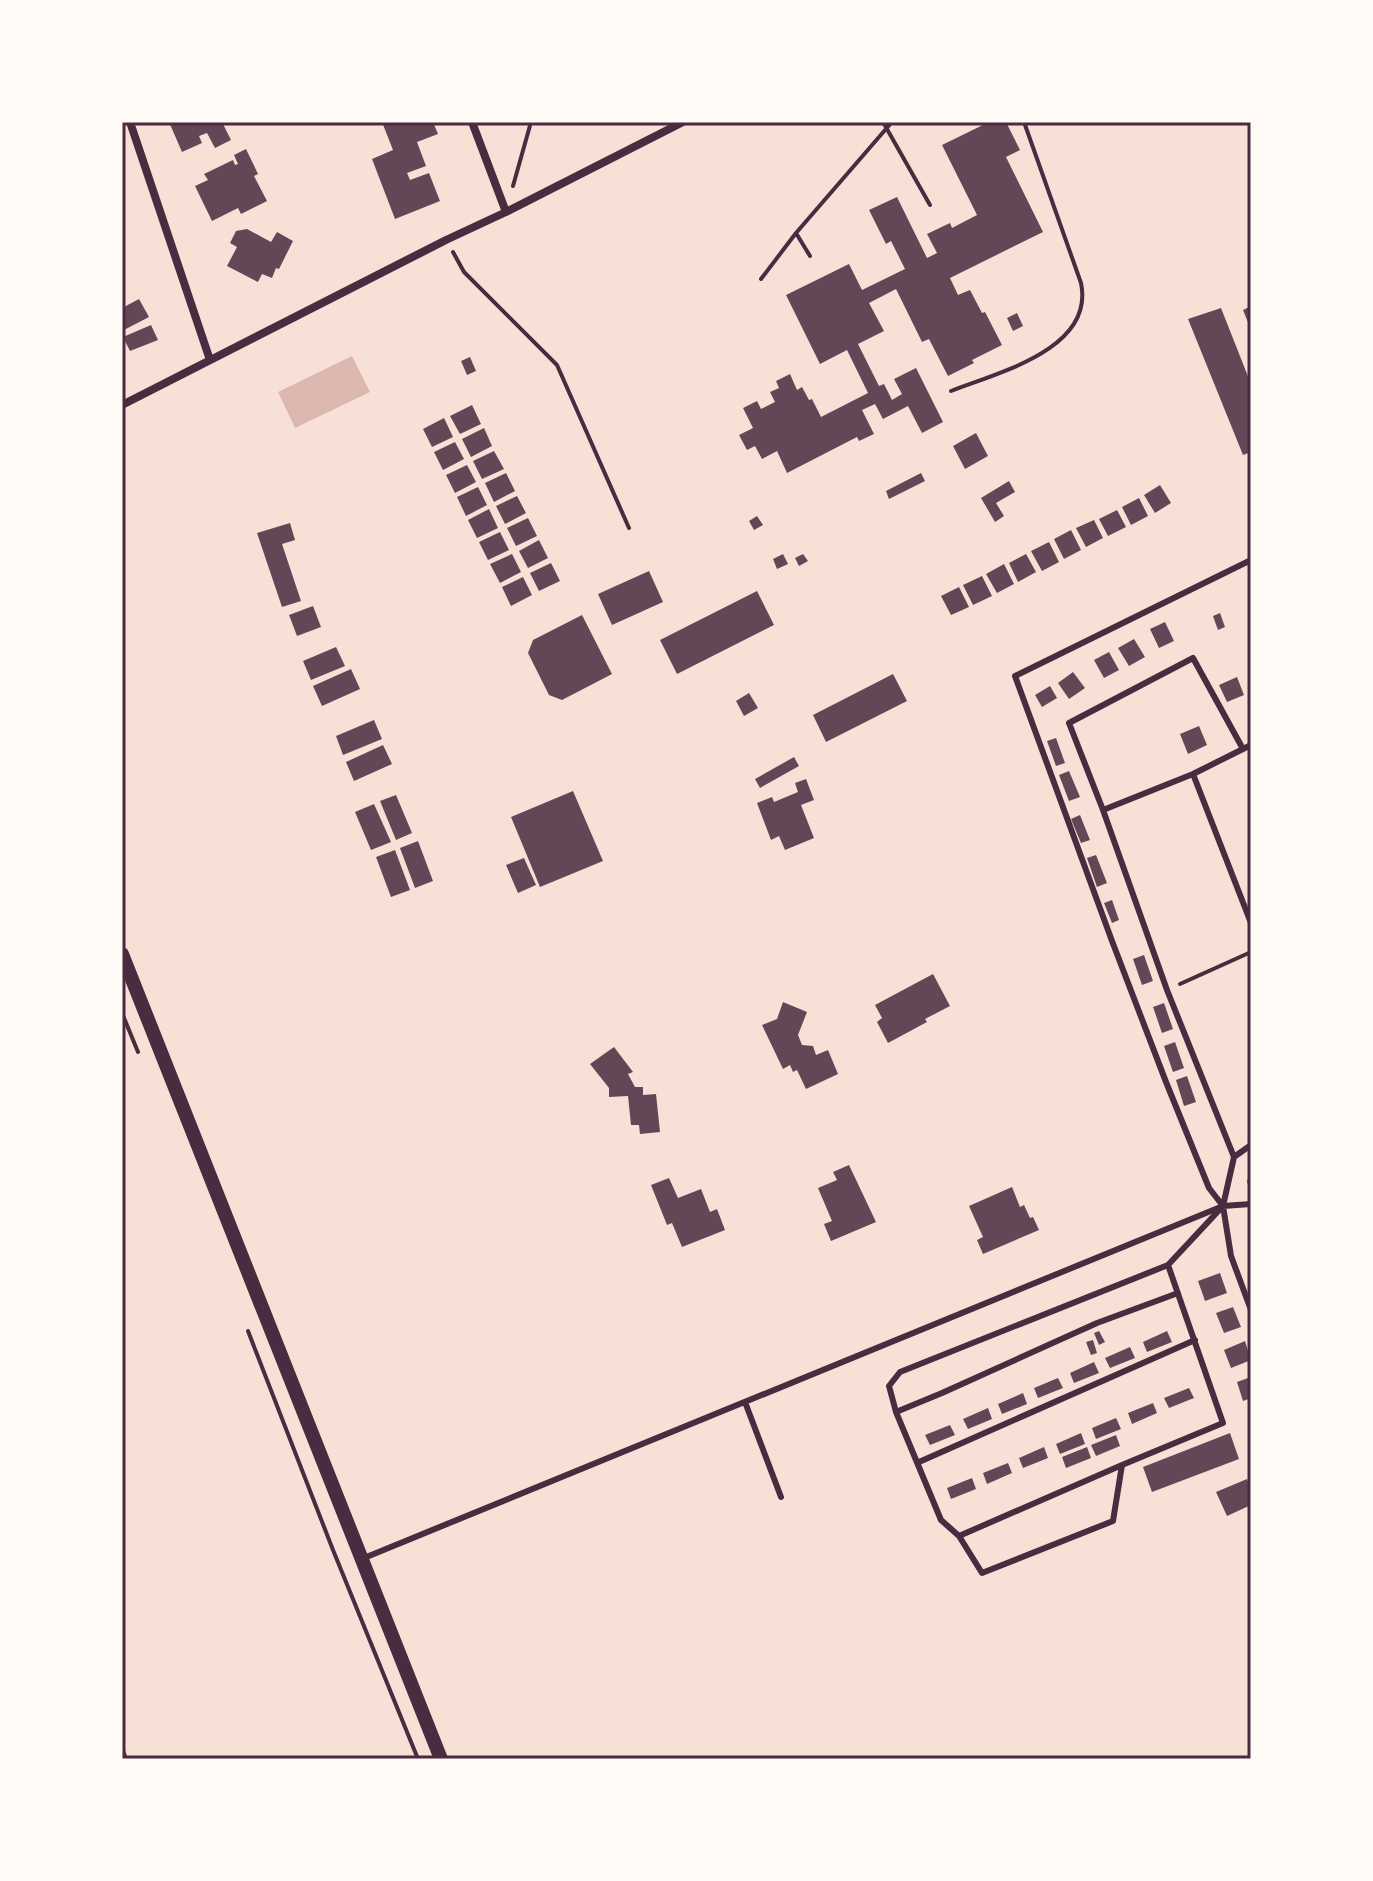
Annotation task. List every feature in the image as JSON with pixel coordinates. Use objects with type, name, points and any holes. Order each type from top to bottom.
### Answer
[{"type":"street","points":[[130,122],[210,360]]},
{"type":"street","points":[[472,122],[506,212]]},
{"type":"street","points":[[122,405],[683,122]]},
{"type":"street","points":[[122,954],[441,1759]]},
{"type":"lane","points":[[1223,1206],[1209,1188],[1166,1082],[1015,676],[1251,560]]},
{"type":"lane","points":[[1243,749],[1193,658],[1069,723],[1167,990],[1234,1157],[1223,1206],[1231,1256],[1251,1310]]},
{"type":"lane","points":[[1103,810],[1193,774],[1251,745]]},
{"type":"lane","points":[[1193,774],[1251,923]]},
{"type":"lane","points":[[1234,1157],[1251,1145]]},
{"type":"lane","points":[[361,1559],[1223,1206],[1251,1204]]},
{"type":"lane","points":[[1122,1465],[1113,1521],[982,1573],[959,1536],[941,1520],[896,1412],[889,1386],[900,1372],[1168,1265],[1223,1206]]},
{"type":"lane","points":[[959,1536],[1223,1423],[1168,1265]]},
{"type":"lane","points":[[896,1412],[1097,1323],[1178,1293]]},
{"type":"lane","points":[[919,1462],[1195,1340]]},
{"type":"lane","points":[[745,1402],[781,1497]]},
{"type":"path","points":[[506,212],[531,122]]},
{"type":"path","points":[[883,122],[930,205]]},
{"type":"path","points":[[761,279],[796,233],[892,122]]},
{"type":"path","points":[[951,391],[1023,363],[1053,347],[1077,321],[1084,297],[1024,122]]},
{"type":"path","points":[[796,233],[810,256]]},
{"type":"path","points":[[446,240],[464,272],[557,365],[629,528]]},
{"type":"path","points":[[1167,990],[1251,952]]},
{"type":"path","points":[[122,1013],[139,1055]]},
{"type":"path","points":[[248,1329],[418,1759]]},
{"type":"path","points":[[122,1748],[126,1759]]},
{"type":"shaded area","points":[[352,356],[370,392],[295,428],[278,392]]},
{"type":"building","points":[[169,122],[222,122],[231,140],[215,148],[207,133],[199,136],[202,143],[182,152]]},
{"type":"building","points":[[382,122],[433,122],[438,134],[417,142],[426,166],[407,173],[410,180],[429,173],[440,201],[395,219],[372,159],[393,150]]},
{"type":"building","points":[[989,122],[1006,122],[1020,150],[1006,157],[1043,232],[950,278],[958,295],[970,290],[1002,345],[948,376],[929,339],[922,342],[896,289],[869,303],[884,331],[858,344],[879,386],[884,384],[892,400],[902,394],[894,379],[916,368],[943,422],[922,433],[908,406],[883,419],[875,404],[862,410],[874,434],[859,441],[857,437],[787,473],[777,451],[762,459],[755,446],[747,450],[739,435],[753,428],[743,408],[757,401],[761,409],[775,402],[770,392],[779,388],[776,381],[790,374],[797,390],[802,387],[821,417],[868,393],[847,350],[820,364],[786,295],[849,264],[862,290],[905,269],[891,241],[886,244],[869,210],[897,197],[927,258],[937,253],[927,234],[950,223],[952,228],[977,215],[942,145]]},
{"type":"building","points":[[246,149],[258,174],[254,176],[267,201],[241,214],[238,208],[212,221],[195,186],[208,180],[204,174],[233,160],[235,165],[238,164],[234,155]]},
{"type":"building","points":[[247,229],[271,242],[277,232],[293,241],[272,278],[262,274],[258,282],[227,266],[237,247],[230,243],[236,231]]},
{"type":"building","points":[[139,299],[149,317],[122,331],[122,308]]},
{"type":"building","points":[[1251,306],[1251,330],[1243,310]]},
{"type":"building","points":[[1221,308],[1251,384],[1251,452],[1243,455],[1188,319]]},
{"type":"building","points":[[1017,313],[1023,326],[1013,331],[1007,318]]},
{"type":"building","points":[[151,325],[158,340],[130,351],[123,337]]},
{"type":"building","points":[[470,357],[476,371],[467,375],[461,361]]},
{"type":"building","points":[[472,405],[481,424],[460,434],[450,416]]},
{"type":"building","points":[[444,418],[453,437],[432,447],[423,429]]},
{"type":"building","points":[[484,428],[492,446],[471,457],[462,439]]},
{"type":"building","points":[[976,433],[988,456],[965,469],[953,446]]},
{"type":"building","points":[[455,442],[464,459],[443,470],[434,452]]},
{"type":"building","points":[[494,451],[504,469],[482,479],[473,461]]},
{"type":"building","points":[[467,465],[476,482],[455,493],[446,475]]},
{"type":"building","points":[[506,473],[515,491],[494,502],[485,483]]},
{"type":"building","points":[[921,473],[925,481],[889,499],[886,491]]},
{"type":"building","points":[[1009,481],[1015,492],[996,503],[1004,516],[995,522],[981,498]]},
{"type":"building","points":[[1160,485],[1171,503],[1155,513],[1144,495]]},
{"type":"building","points":[[478,487],[487,505],[466,516],[457,497]]},
{"type":"building","points":[[517,496],[526,513],[505,524],[496,506]]},
{"type":"building","points":[[1139,498],[1148,516],[1131,525],[1122,507]]},
{"type":"building","points":[[489,509],[498,528],[477,538],[468,520]]},
{"type":"building","points":[[1117,510],[1126,527],[1108,536],[1099,519]]},
{"type":"building","points":[[757,516],[763,525],[754,530],[749,521]]},
{"type":"building","points":[[528,518],[537,536],[516,546],[507,528]]},
{"type":"building","points":[[1094,520],[1103,538],[1086,547],[1076,528]]},
{"type":"building","points":[[290,523],[295,540],[282,544],[301,601],[282,607],[257,533]]},
{"type":"building","points":[[1071,530],[1081,550],[1064,559],[1054,539]]},
{"type":"building","points":[[500,532],[509,550],[488,560],[479,542]]},
{"type":"building","points":[[539,540],[548,558],[528,568],[519,551]]},
{"type":"building","points":[[1049,542],[1059,562],[1042,571],[1031,551]]},
{"type":"building","points":[[512,554],[521,572],[500,583],[490,564]]},
{"type":"building","points":[[783,554],[788,564],[777,569],[773,559]]},
{"type":"building","points":[[803,554],[808,561],[799,566],[795,558]]},
{"type":"building","points":[[1026,554],[1036,572],[1018,582],[1009,563]]},
{"type":"building","points":[[551,563],[560,581],[539,591],[530,573]]},
{"type":"building","points":[[1004,564],[1014,584],[997,593],[986,574]]},
{"type":"building","points":[[649,571],[663,602],[612,625],[598,594]]},
{"type":"building","points":[[982,576],[992,596],[973,605],[963,585]]},
{"type":"building","points":[[523,577],[532,595],[511,606],[502,587]]},
{"type":"building","points":[[959,587],[969,607],[951,615],[941,596]]},
{"type":"building","points":[[757,591],[774,625],[677,674],[660,640]]},
{"type":"building","points":[[313,606],[321,627],[297,636],[289,615]]},
{"type":"building","points":[[1220,613],[1225,627],[1218,630],[1213,616]]},
{"type":"building","points":[[582,615],[612,674],[562,700],[549,695],[528,653],[533,640]]},
{"type":"building","points":[[1165,622],[1174,641],[1159,648],[1150,629]]},
{"type":"building","points":[[1134,639],[1145,657],[1129,666],[1118,648]]},
{"type":"building","points":[[336,647],[345,666],[311,680],[303,661]]},
{"type":"building","points":[[1109,652],[1119,670],[1104,678],[1094,660]]},
{"type":"building","points":[[351,669],[360,689],[322,706],[313,686]]},
{"type":"building","points":[[1073,672],[1085,688],[1069,699],[1058,683]]},
{"type":"building","points":[[893,674],[907,701],[826,742],[813,715]]},
{"type":"building","points":[[1237,677],[1244,695],[1227,702],[1219,685]]},
{"type":"building","points":[[1050,686],[1057,698],[1042,707],[1035,695]]},
{"type":"building","points":[[749,693],[758,708],[744,716],[736,701]]},
{"type":"building","points":[[374,720],[382,739],[343,755],[336,736]]},
{"type":"building","points":[[1199,726],[1207,745],[1188,754],[1180,734]]},
{"type":"building","points":[[1056,738],[1065,763],[1056,766],[1047,741]]},
{"type":"building","points":[[383,745],[392,764],[354,781],[346,762]]},
{"type":"building","points":[[794,757],[799,766],[760,788],[755,779]]},
{"type":"building","points":[[1069,771],[1080,797],[1069,801],[1059,775]]},
{"type":"building","points":[[806,779],[814,800],[801,805],[814,838],[785,850],[779,836],[771,840],[757,803],[772,797],[774,802],[798,792],[795,783]]},
{"type":"building","points":[[573,791],[603,861],[540,887],[511,817]]},
{"type":"building","points":[[396,795],[412,833],[396,840],[380,801]]},
{"type":"building","points":[[374,804],[391,842],[371,850],[355,812]]},
{"type":"building","points":[[1080,815],[1090,840],[1081,843],[1071,819]]},
{"type":"building","points":[[418,841],[433,881],[415,888],[400,848]]},
{"type":"building","points":[[395,850],[410,890],[391,897],[376,857]]},
{"type":"building","points":[[1096,855],[1107,883],[1097,887],[1087,858]]},
{"type":"building","points":[[524,858],[536,885],[518,893],[506,865]]},
{"type":"building","points":[[1112,900],[1119,920],[1112,923],[1104,903]]},
{"type":"building","points":[[1144,955],[1153,981],[1142,985],[1133,959]]},
{"type":"building","points":[[933,974],[950,1006],[888,1043],[877,1022],[882,1018],[875,1005]]},
{"type":"building","points":[[783,1002],[807,1012],[798,1035],[802,1045],[813,1046],[816,1055],[828,1050],[838,1074],[806,1089],[797,1070],[793,1072],[790,1065],[783,1069],[762,1025],[777,1019]]},
{"type":"building","points":[[1164,1003],[1173,1029],[1162,1033],[1153,1007]]},
{"type":"building","points":[[1175,1042],[1184,1068],[1173,1072],[1164,1046]]},
{"type":"building","points":[[614,1047],[633,1072],[628,1074],[635,1087],[643,1087],[643,1095],[656,1094],[660,1132],[640,1134],[639,1125],[631,1125],[628,1096],[609,1097],[609,1088],[590,1064]]},
{"type":"building","points":[[1187,1076],[1196,1102],[1184,1106],[1176,1080]]},
{"type":"building","points":[[849,1165],[876,1222],[831,1241],[824,1224],[832,1221],[818,1188],[837,1180],[833,1172]]},
{"type":"building","points":[[1251,1166],[1251,1192],[1247,1182]]},
{"type":"building","points":[[669,1178],[678,1198],[701,1189],[710,1212],[717,1209],[725,1230],[682,1247],[672,1223],[667,1225],[651,1185]]},
{"type":"building","points":[[1012,1187],[1020,1207],[1024,1205],[1039,1230],[983,1254],[977,1240],[983,1237],[969,1206]]},
{"type":"building","points":[[1220,1273],[1227,1293],[1205,1301],[1198,1281]]},
{"type":"building","points":[[1233,1307],[1241,1327],[1224,1333],[1216,1313]]},
{"type":"building","points":[[1099,1331],[1105,1342],[1099,1345],[1094,1333]]},
{"type":"building","points":[[1167,1331],[1172,1342],[1147,1352],[1143,1342]]},
{"type":"building","points":[[1093,1340],[1097,1353],[1091,1355],[1086,1342]]},
{"type":"building","points":[[1245,1341],[1251,1360],[1231,1368],[1224,1350]]},
{"type":"building","points":[[1130,1347],[1135,1358],[1110,1368],[1105,1358]]},
{"type":"building","points":[[1094,1362],[1099,1373],[1074,1383],[1070,1373]]},
{"type":"building","points":[[1251,1377],[1251,1398],[1243,1401],[1237,1382]]},
{"type":"building","points":[[1058,1378],[1063,1388],[1038,1398],[1034,1388]]},
{"type":"building","points":[[1189,1388],[1194,1398],[1169,1408],[1164,1398]]},
{"type":"building","points":[[1023,1393],[1027,1404],[1002,1414],[998,1404]]},
{"type":"building","points":[[1153,1403],[1157,1413],[1132,1424],[1128,1413]]},
{"type":"building","points":[[988,1408],[992,1419],[968,1429],[963,1419]]},
{"type":"building","points":[[1116,1418],[1121,1429],[1096,1439],[1092,1428]]},
{"type":"building","points":[[950,1425],[955,1435],[930,1445],[925,1435]]},
{"type":"building","points":[[1081,1433],[1085,1444],[1060,1454],[1056,1444]]},
{"type":"building","points":[[1230,1433],[1239,1459],[1152,1492],[1143,1467]]},
{"type":"building","points":[[1116,1435],[1120,1446],[1096,1456],[1091,1445]]},
{"type":"building","points":[[1044,1447],[1048,1458],[1023,1468],[1019,1458]]},
{"type":"building","points":[[1087,1447],[1091,1458],[1066,1468],[1062,1457]]},
{"type":"building","points":[[1008,1463],[1012,1473],[987,1484],[983,1473]]},
{"type":"building","points":[[972,1478],[976,1489],[951,1499],[947,1488]]},
{"type":"building","points":[[1247,1479],[1251,1489],[1251,1505],[1227,1516],[1216,1492]]}]
